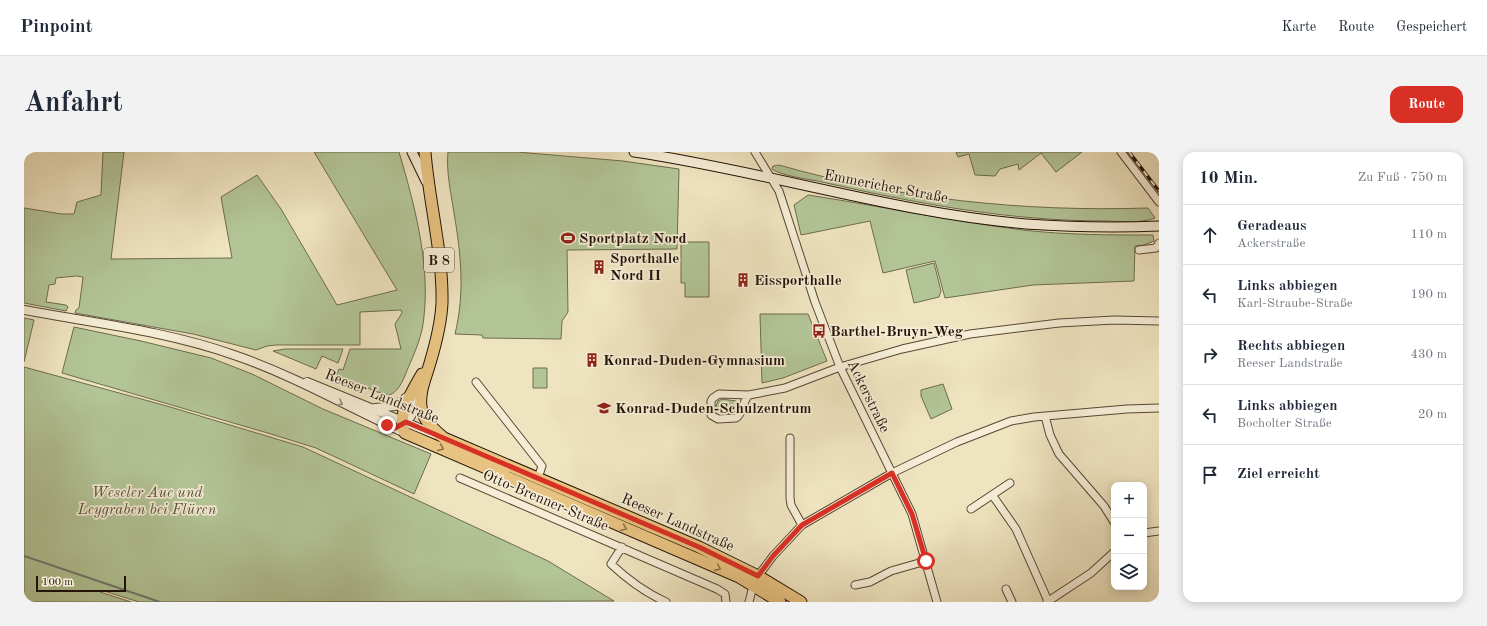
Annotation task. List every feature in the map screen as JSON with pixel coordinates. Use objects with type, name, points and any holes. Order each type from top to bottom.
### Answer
[{"type":"main road","points":[[412,152],[427,184]]},
{"type":"main road","name":"B 8","points":[[402,426],[438,337],[442,304],[442,272],[427,184],[425,152]]},
{"type":"main road","name":"Emmericher Straße","points":[[634,152],[672,157],[899,204],[1018,223],[1080,227],[1134,228],[1159,226]]},
{"type":"main road","name":"B 8","points":[[416,394],[424,418],[444,438]]},
{"type":"main road","name":"Reeser Landstraße","points":[[402,426],[682,552],[739,577],[755,581],[780,602]]},
{"type":"main road","name":"Reeser Landstraße","points":[[444,438],[699,547],[755,581],[801,602]]},
{"type":"street","name":"Ackerstraße","points":[[755,152],[779,191],[815,302],[840,367],[912,514],[938,602]]},
{"type":"street","points":[[1121,152],[1159,202]]},
{"type":"street","points":[[1139,250],[1156,248],[1159,243]]},
{"type":"street","name":"Reeser Landstraße","points":[[24,310],[186,341],[234,355],[280,373],[402,426],[444,438]]},
{"type":"street","points":[[749,395],[744,401],[741,412],[736,418],[718,418],[712,415],[711,401],[715,396],[749,395],[785,388],[840,367],[902,349],[970,334],[1006,328],[1106,321],[1159,321]]},
{"type":"street","name":"Reeser Landstraße","points":[[280,373],[326,388],[369,407],[402,426]]},
{"type":"street","points":[[476,382],[542,466],[538,478]]},
{"type":"street","points":[[369,407],[384,408],[395,406],[416,394]]},
{"type":"street","points":[[749,602],[755,581],[773,556],[802,525],[892,473],[957,442],[1005,423],[1045,416],[1127,409],[1159,408]]},
{"type":"street","points":[[1045,416],[1050,434],[1059,454],[1104,506],[1112,518]]},
{"type":"street","points":[[790,438],[790,498],[791,505],[802,525]]},
{"type":"street","name":"Otto-Brenner-Straße","points":[[460,478],[717,589],[726,594],[726,602]]},
{"type":"street","points":[[971,509],[993,496],[1010,483]]},
{"type":"street","points":[[993,496],[1016,529],[1047,602],[1091,573],[1112,554]]},
{"type":"street","points":[[1147,533],[1159,531]]},
{"type":"street","name":"Otto-Brenner-Straße","points":[[622,547],[611,564],[633,584],[648,594],[666,602]]},
{"type":"street","points":[[856,585],[870,582],[891,571],[926,561]]},
{"type":"street","points":[[1006,588],[1012,602]]},
{"type":"green space","points":[[103,152],[124,152],[111,259],[232,258],[221,197],[257,175],[281,209],[337,305],[397,290],[314,152],[399,152],[415,212],[423,254],[425,296],[423,323],[420,336],[405,376],[399,387],[390,395],[383,394],[336,376],[339,369],[343,370],[350,349],[401,349],[395,324],[402,313],[401,310],[360,312],[360,345],[276,345],[267,346],[256,350],[193,334],[75,313],[79,308],[83,277],[76,276],[56,278],[55,284],[49,285],[46,302],[66,305],[68,307],[66,311],[24,303],[24,208],[62,214],[74,214],[77,202],[101,195]]},
{"type":"green space","name":"Sportplatz Nord","points":[[448,152],[517,152],[623,161],[679,169],[677,249],[567,250],[568,312],[562,321],[561,339],[483,338],[482,335],[455,334],[460,304],[461,274],[459,243],[448,175]]},
{"type":"green space","points":[[956,152],[1082,152],[1056,172],[1041,153],[1019,170],[1018,164],[1000,169],[995,176],[975,175],[969,154],[958,157]]},
{"type":"green space","points":[[779,165],[869,187],[915,195],[962,201],[1055,208],[1148,208],[1155,218],[1136,222],[1123,222],[1033,218],[997,214],[927,204],[782,174],[772,169],[773,166]]},
{"type":"green space","points":[[808,195],[1023,230],[1072,234],[1153,235],[1154,241],[1144,245],[1135,246],[1134,281],[1033,285],[945,298],[935,261],[883,273],[870,221],[801,235],[794,205]]},
{"type":"green space","points":[[681,242],[709,242],[709,297],[685,297],[685,283],[681,283]]},
{"type":"green space","points":[[934,263],[941,291],[939,297],[914,303],[906,270]]},
{"type":"green space","points":[[760,314],[808,314],[827,361],[783,378],[762,383]]},
{"type":"green space","points":[[24,318],[34,320],[24,362]]},
{"type":"green space","points":[[74,327],[211,358],[252,374],[323,409],[431,454],[414,494],[316,448],[62,373]]},
{"type":"green space","points":[[285,349],[343,349],[338,363],[322,356],[316,369],[273,351]]},
{"type":"green space","name":"Weseler Aue und Leygraben bei Flüren","points":[[24,367],[167,406],[303,447],[548,561],[614,601],[139,602],[101,590],[100,592],[131,602],[24,602]]},
{"type":"green space","points":[[533,368],[547,368],[547,388],[533,388]]},
{"type":"green space","points":[[943,384],[952,409],[931,419],[921,396],[921,390]]},
{"type":"green space","points":[[722,399],[736,401],[738,406],[736,412],[732,414],[719,412],[716,406],[718,401]]},
{"type":"waterway","points":[[24,556],[160,602]]},
{"type":"railway","points":[[1129,152],[1159,191]]},
{"type":"place","name":"Sportplatz Nord","points":[[568,238]]},
{"type":"place","name":"Sporthalle Nord II","points":[[599,267]]},
{"type":"place","name":"Eissporthalle","points":[[743,280]]},
{"type":"place","name":"Barthel-Bruyn-Weg","points":[[819,331]]},
{"type":"place","name":"Konrad-Duden-Gymnasium","points":[[592,360]]},
{"type":"place","name":"Konrad-Duden-Schulzentrum","points":[[604,408]]},
{"type":"route","points":[[387,425],[395,428],[401,427],[406,422],[699,547],[758,576],[773,556],[802,525],[892,473],[912,514],[920,536],[926,561]]}]
